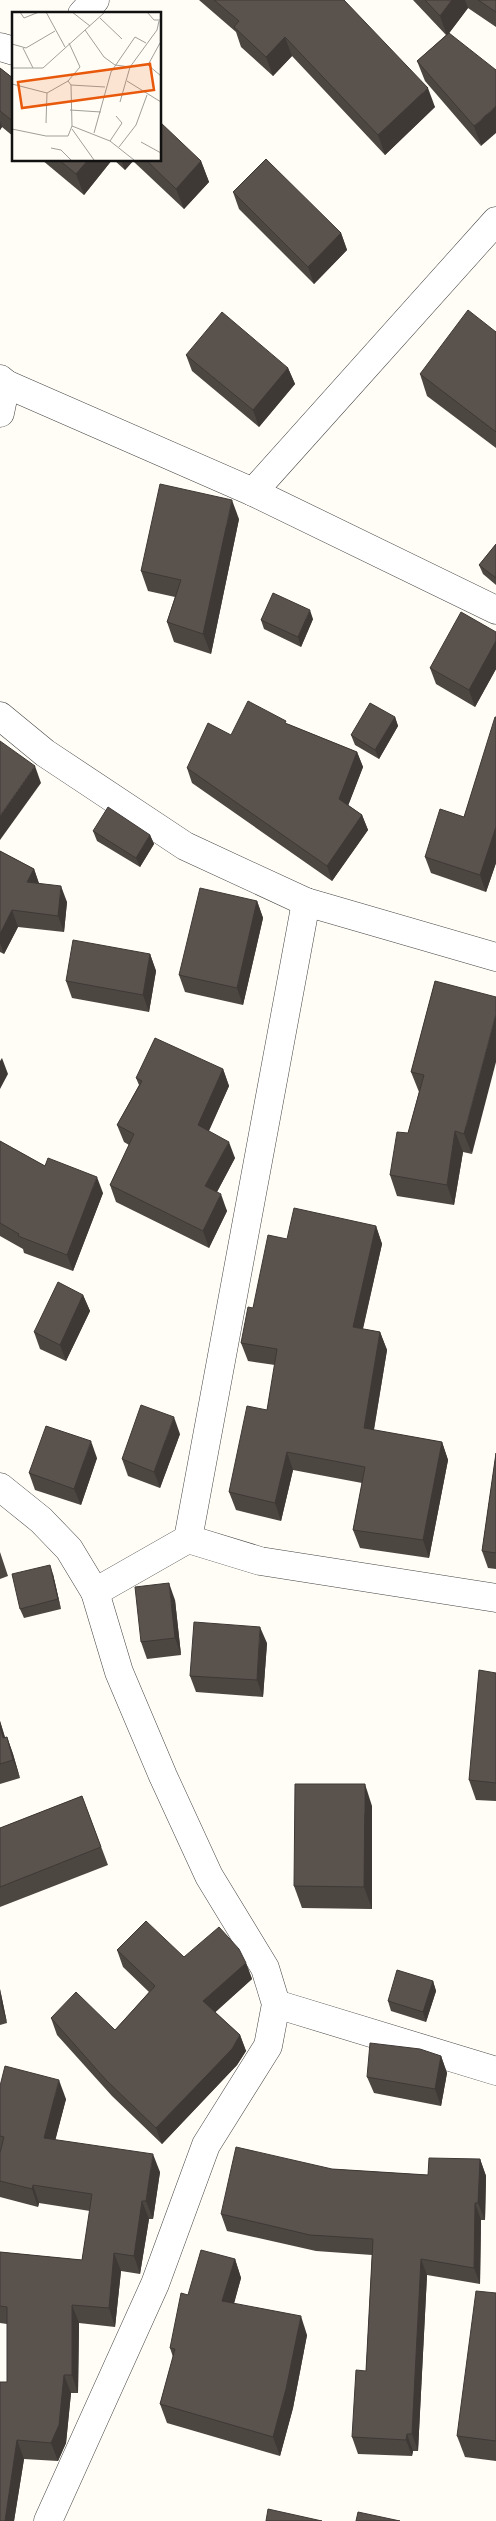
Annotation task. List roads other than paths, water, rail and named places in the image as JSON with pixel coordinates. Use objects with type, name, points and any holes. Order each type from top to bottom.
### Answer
[{"type":"street","points":[[84,12],[95,0]]},
{"type":"street","points":[[253,492],[496,221]]},
{"type":"street","points":[[0,412],[3,381],[253,492],[496,610]]},
{"type":"street","points":[[0,716],[45,752],[185,846],[306,902],[496,957]]},
{"type":"street","points":[[188,1539],[306,902]]},
{"type":"street","points":[[0,1487],[41,1520],[69,1549],[95,1592],[119,1672],[163,1776],[209,1876],[265,1968],[276,2004],[268,2046],[206,2145],[155,2284],[48,2521]]},
{"type":"street","points":[[95,1592],[188,1539],[260,1561],[496,1598]]},
{"type":"street","points":[[276,2004],[496,2071]]}]
